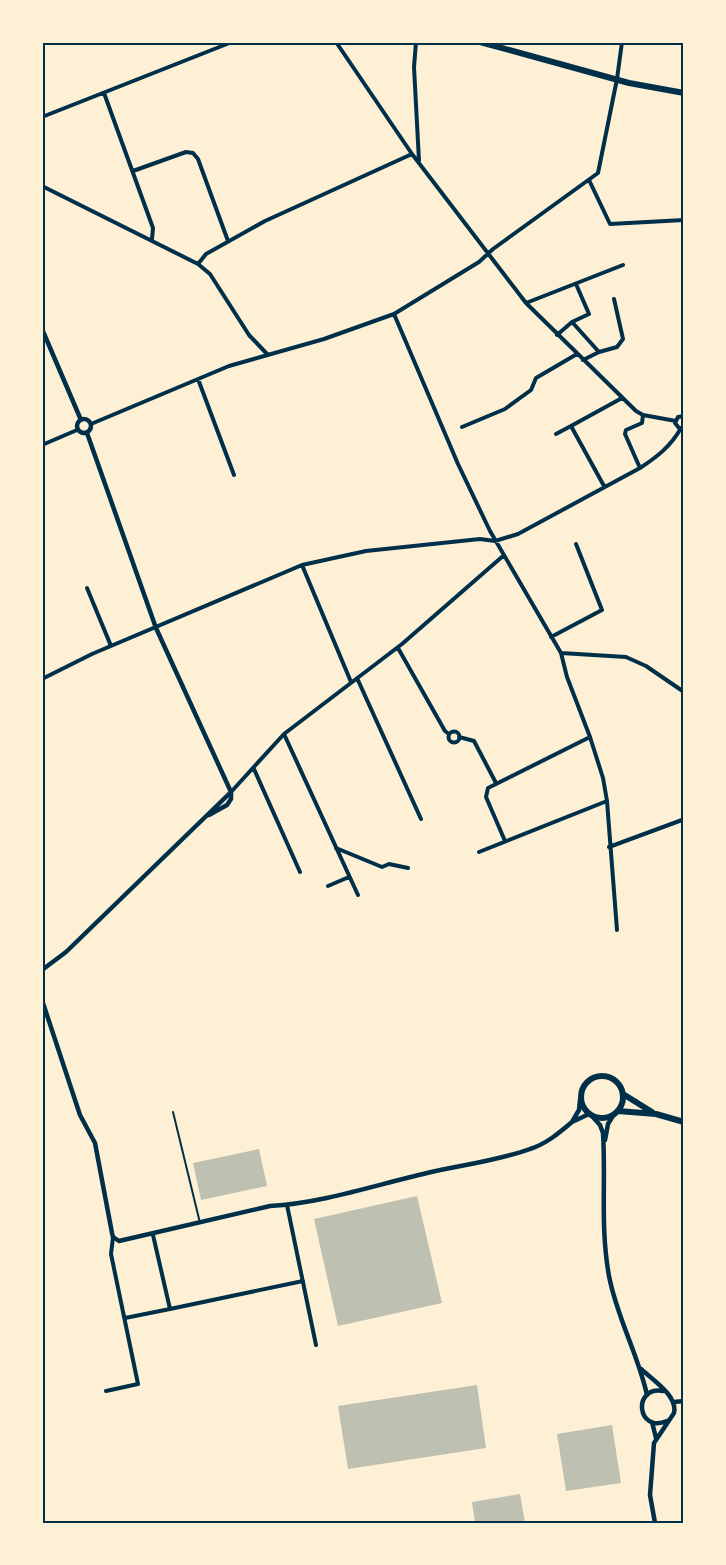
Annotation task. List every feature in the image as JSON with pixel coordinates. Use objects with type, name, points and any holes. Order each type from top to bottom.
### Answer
[{"type":"main road","points":[[480,42],[617,79],[684,93]]},
{"type":"main road","points":[[656,1114],[623,1094],[615,1081],[607,1076],[591,1078],[581,1091],[580,1100],[590,1115],[600,1118],[616,1113],[656,1114],[684,1122]]},
{"type":"main road","points":[[616,1113],[623,1094]]},
{"type":"street","points":[[42,117],[232,42]]},
{"type":"street","points":[[336,42],[412,154],[526,303],[636,411],[644,415],[675,421]]},
{"type":"street","points":[[416,42],[414,67],[419,163]]},
{"type":"street","points":[[91,424],[229,366],[324,339],[394,314],[479,262],[493,249],[598,173],[622,42]]},
{"type":"street","points":[[104,93],[153,228],[152,239]]},
{"type":"street","points":[[133,171],[186,152],[193,153],[198,159],[228,241]]},
{"type":"street","points":[[198,264],[206,254],[265,221],[412,154]]},
{"type":"street","points":[[589,180],[610,224],[684,220]]},
{"type":"street","points":[[42,186],[198,264],[210,274],[249,335],[268,355]]},
{"type":"street","points":[[526,303],[623,266]]},
{"type":"street","points":[[557,335],[572,322],[589,314],[576,284]]},
{"type":"street","points":[[583,360],[616,347],[623,339],[614,299]]},
{"type":"street","points":[[394,314],[458,464],[495,541],[561,653],[567,677],[603,778],[607,801],[617,930]]},
{"type":"street","points":[[572,322],[599,352]]},
{"type":"street","points":[[42,329],[81,420]]},
{"type":"street","points":[[462,428],[505,409],[531,390],[536,378],[577,354]]},
{"type":"street","points":[[198,379],[234,476]]},
{"type":"street","points":[[556,434],[622,398]]},
{"type":"street","points":[[640,468],[625,434],[626,430],[642,423],[644,415]]},
{"type":"street","points":[[675,421],[680,416],[684,416]]},
{"type":"street","points":[[77,430],[77,425],[81,420],[87,419],[91,424],[91,429],[87,434]]},
{"type":"street","points":[[42,679],[111,646],[302,565],[406,545],[480,539],[495,541],[518,534],[640,468],[670,444],[682,428],[676,425],[675,421]]},
{"type":"street","points":[[571,426],[604,486]]},
{"type":"street","points":[[77,430],[82,434],[87,434]]},
{"type":"street","points":[[42,445],[77,430]]},
{"type":"street","points":[[42,970],[66,952],[209,815],[226,805],[231,799],[231,792],[156,628],[87,434]]},
{"type":"street","points":[[551,637],[602,610],[576,544]]},
{"type":"street","points":[[231,792],[284,734],[398,648],[503,556]]},
{"type":"street","points":[[302,565],[351,682]]},
{"type":"street","points":[[87,588],[111,646]]},
{"type":"street","points":[[398,648],[430,707],[449,734],[451,742],[459,738]]},
{"type":"street","points":[[561,653],[626,657],[646,666],[684,692]]},
{"type":"street","points":[[357,678],[421,819]]},
{"type":"street","points":[[449,734],[455,731],[459,738],[474,741],[496,783]]},
{"type":"street","points":[[284,734],[358,895]]},
{"type":"street","points":[[505,841],[485,794],[488,788],[590,737]]},
{"type":"street","points":[[254,769],[300,872]]},
{"type":"street","points":[[479,852],[607,801]]},
{"type":"street","points":[[609,847],[682,820]]},
{"type":"street","points":[[336,848],[382,867],[389,864],[408,868]]},
{"type":"street","points":[[328,886],[349,877]]},
{"type":"street","points":[[42,1000],[81,1115],[95,1143],[113,1237],[111,1254],[138,1384],[106,1390]]},
{"type":"street","points":[[572,1122],[578,1113],[580,1100]]},
{"type":"street","points":[[616,1113],[608,1124],[604,1145],[602,1212],[609,1274],[625,1333],[641,1369],[647,1395]]},
{"type":"street","points":[[113,1237],[119,1241],[153,1235],[270,1206],[287,1205],[383,1185],[530,1149],[548,1141],[572,1122],[590,1115],[601,1128],[604,1145]]},
{"type":"street","points":[[287,1205],[316,1345]]},
{"type":"street","points":[[153,1235],[170,1309]]},
{"type":"street","points":[[125,1318],[303,1281]]},
{"type":"street","points":[[641,1369],[670,1395],[674,1402],[674,1413],[656,1438]]},
{"type":"street","points":[[664,1391],[658,1390],[647,1395],[642,1409],[644,1415],[652,1422],[668,1421]]},
{"type":"street","points":[[674,1402],[684,1401]]},
{"type":"street","points":[[652,1422],[656,1438],[650,1495],[655,1523]]},
{"type":"lane","points":[[173,1112],[200,1223]]},
{"type":"building","points":[[259,1149],[267,1186],[201,1200],[193,1163]]},
{"type":"building","points":[[417,1196],[442,1303],[338,1326],[314,1219]]},
{"type":"building","points":[[477,1385],[486,1448],[348,1469],[338,1406]]},
{"type":"building","points":[[612,1425],[621,1483],[566,1491],[557,1434]]},
{"type":"building","points":[[520,1494],[525,1523],[475,1523],[472,1502]]}]
